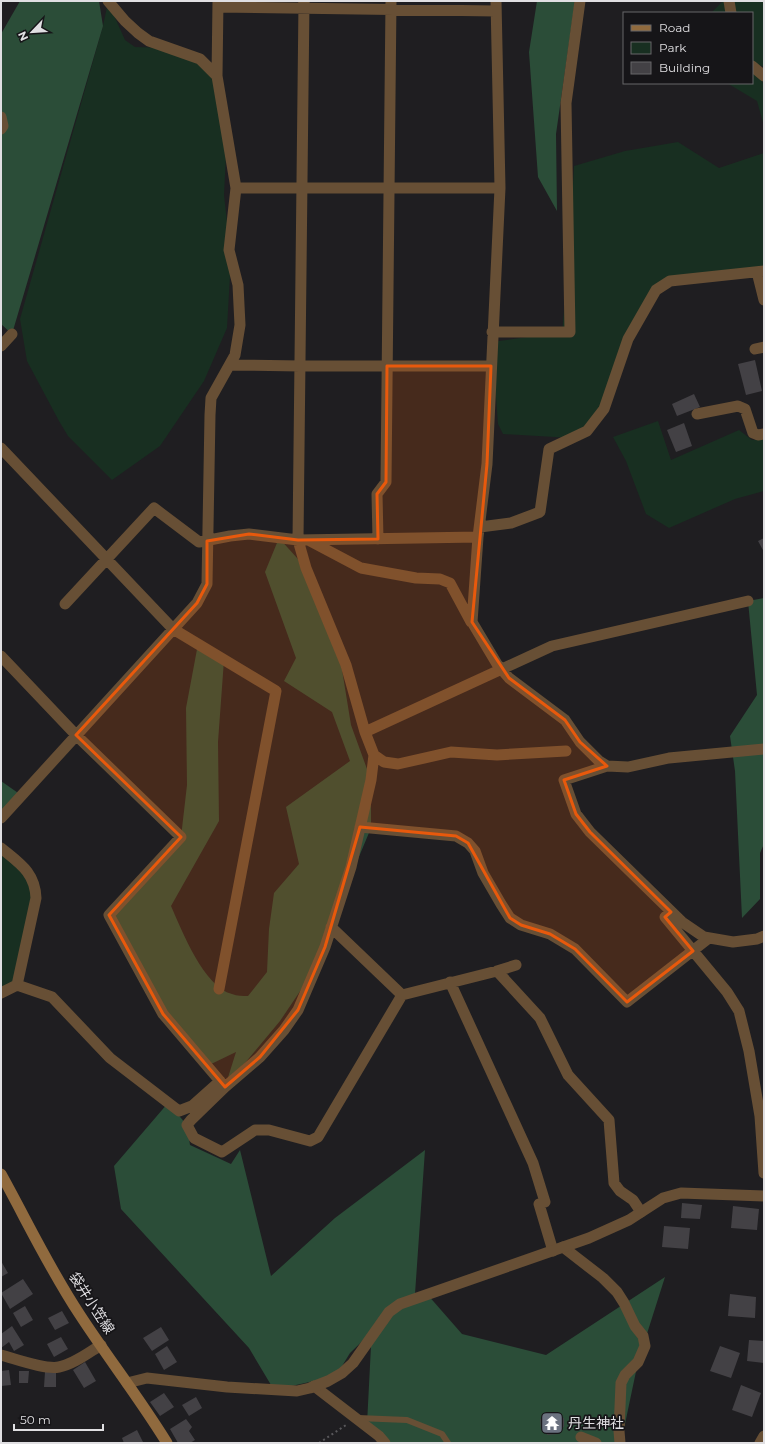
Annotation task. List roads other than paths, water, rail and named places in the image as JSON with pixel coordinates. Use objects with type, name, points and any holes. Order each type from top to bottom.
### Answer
[{"type":"main road","name":"袋井小笠線","points":[[1,1174],[58,1279],[101,1345],[149,1412],[167,1443]]},
{"type":"street","points":[[108,1],[125,21],[149,41],[200,59],[218,76]]},
{"type":"street","points":[[492,332],[570,332],[566,103],[580,1]]},
{"type":"street","points":[[729,1],[731,12]]},
{"type":"street","points":[[1,818],[197,603],[207,584],[211,398],[235,355],[240,325],[238,285],[229,250],[236,188],[218,76],[218,4],[496,6],[500,188],[492,332],[487,464],[479,532],[472,622]]},
{"type":"street","points":[[1,993],[17,985],[52,996],[110,1058],[179,1111],[192,1106],[260,1057],[284,1030],[298,1010],[325,947],[351,867],[371,780],[374,755],[365,732],[346,665],[306,568],[303,540],[300,366],[304,4]]},
{"type":"street","points":[[378,539],[377,494],[386,482],[391,5]]},
{"type":"street","points":[[753,67],[764,76]]},
{"type":"street","points":[[1,117],[3,126],[1,129]]},
{"type":"street","points":[[236,188],[500,188]]},
{"type":"street","points":[[65,604],[154,508],[199,542],[249,534],[303,540],[378,539],[479,532],[511,523],[540,512],[549,449],[587,431],[604,409],[628,339],[656,290],[670,280],[760,271],[764,300]]},
{"type":"street","points":[[1,346],[12,334]]},
{"type":"street","points":[[230,365],[491,366]]},
{"type":"street","points":[[696,414],[738,406],[745,409],[753,433],[758,435],[764,434]]},
{"type":"street","points":[[1,448],[173,629],[276,691],[219,989]]},
{"type":"street","points":[[303,540],[361,568],[416,578],[440,579],[450,583],[502,670],[509,678],[565,720],[580,742],[599,761],[607,766]]},
{"type":"street","points":[[365,732],[552,646],[748,601]]},
{"type":"street","points":[[1,656],[76,735],[181,837],[109,915],[163,1014],[222,1084]]},
{"type":"street","points":[[764,749],[669,758],[628,767],[607,766],[564,780],[576,814],[590,832],[682,922],[704,937],[709,938],[733,942],[757,939],[764,936]]},
{"type":"street","points":[[374,755],[384,762],[398,764],[451,752],[497,755],[566,751]]},
{"type":"street","points":[[360,827],[456,836],[468,843],[475,851],[483,873],[500,904],[510,918],[521,925],[550,934],[575,948],[627,1002],[709,938]]},
{"type":"street","points":[[1,848],[28,872],[35,884],[36,898],[17,985]]},
{"type":"street","points":[[671,912],[665,917],[727,992],[739,1011],[749,1051],[760,1116],[764,1172]]},
{"type":"street","points":[[331,927],[402,995]]},
{"type":"street","points":[[222,1084],[187,1125],[194,1138],[222,1152],[255,1130],[269,1130],[310,1141],[318,1138],[402,995],[516,965]]},
{"type":"street","points":[[497,971],[540,1018],[568,1075],[609,1120],[614,1183],[620,1191],[633,1200],[641,1212]]},
{"type":"street","points":[[450,982],[533,1163],[545,1202],[539,1204],[558,1249],[604,1278],[617,1292],[635,1326],[643,1336],[645,1346],[638,1362],[625,1375],[621,1383],[620,1443]]},
{"type":"street","points":[[127,1382],[147,1378],[227,1387],[297,1391],[328,1381],[342,1373],[353,1363],[389,1312],[400,1304],[615,1228],[663,1198],[681,1193],[764,1196]]},
{"type":"street","points":[[1,1355],[50,1368],[60,1367],[76,1360],[101,1345]]},
{"type":"street","points":[[314,1386],[379,1436],[385,1443]]},
{"type":"street","points":[[760,1443],[764,1436]]},
{"type":"street","points":[[581,1437],[596,1443]]},
{"type":"lane","points":[[356,1418],[407,1420],[442,1434],[448,1443]]},
{"type":"place","name":"丹生神社","points":[[552,1423]]}]
